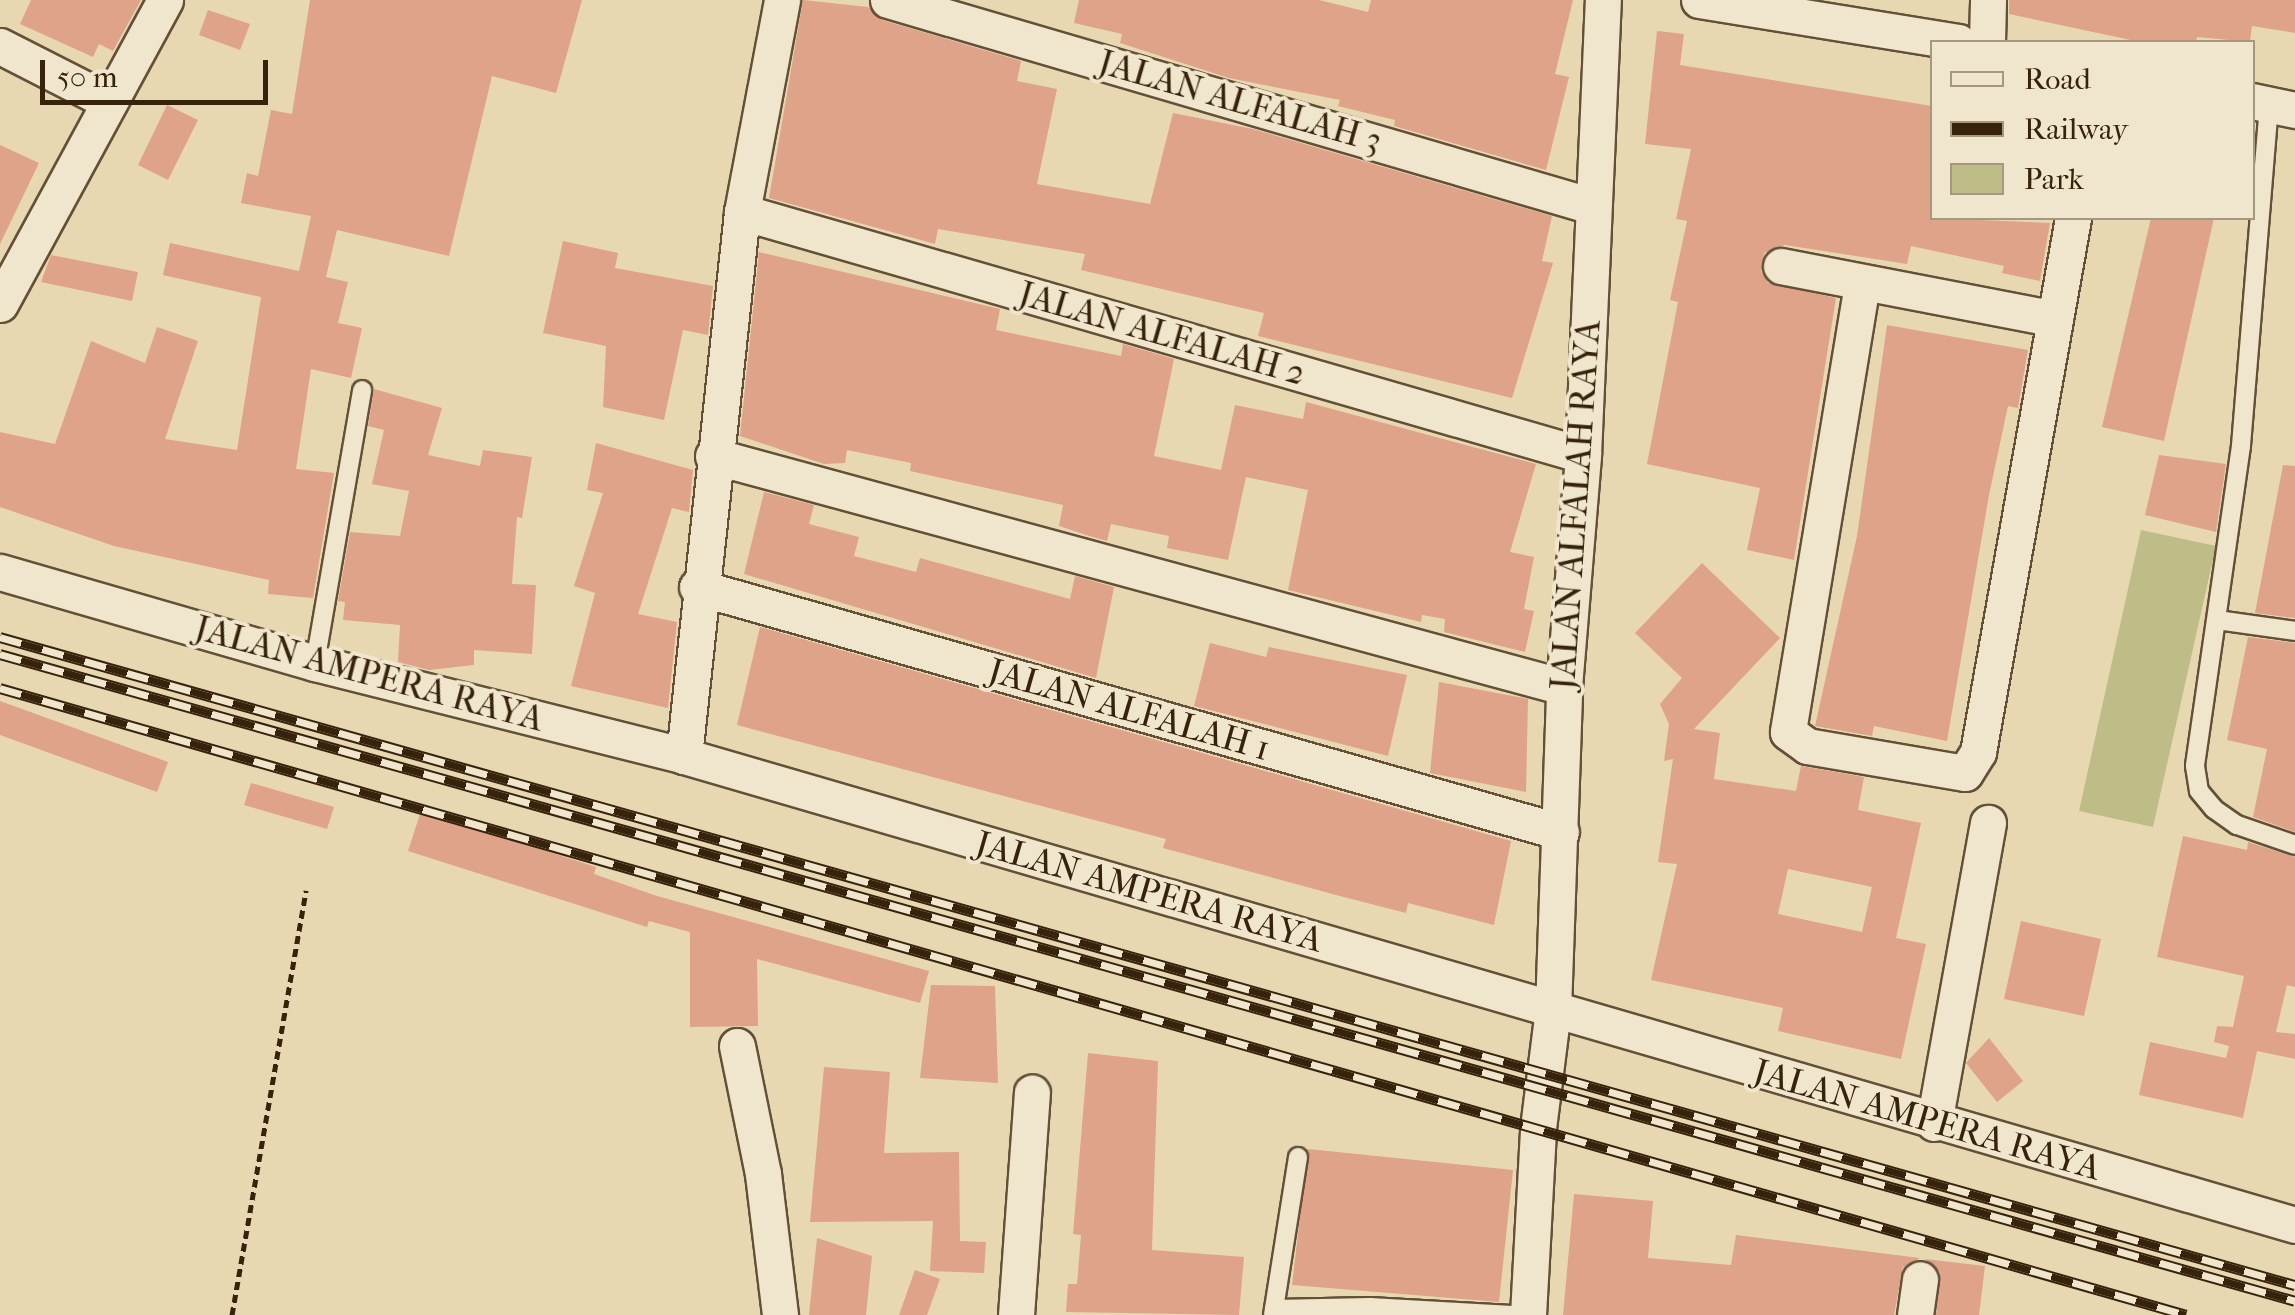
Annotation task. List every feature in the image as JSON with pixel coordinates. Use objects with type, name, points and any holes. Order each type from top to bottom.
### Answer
[{"type":"street","points":[[0,304],[165,0]]},
{"type":"street","points":[[684,756],[697,588],[742,212],[782,0]]},
{"type":"street","name":"JALAN ALFALAH 3","points":[[888,0],[1592,206]]},
{"type":"street","name":"JALAN ALFALAH RAYA","points":[[1528,1315],[1538,1128],[1553,1010],[1564,687],[1583,455],[1603,0]]},
{"type":"street","points":[[1699,0],[1947,40]]},
{"type":"street","points":[[1988,0],[1988,40]]},
{"type":"street","points":[[0,46],[110,102]]},
{"type":"street","name":"JALAN ALFALAH 2","points":[[742,212],[1583,455]]},
{"type":"street","points":[[1862,284],[1788,732],[1806,746],[1953,774],[1973,767],[1978,752],[2073,220]]},
{"type":"street","points":[[1781,266],[2055,319]]},
{"type":"street","points":[[714,456],[1564,687]]},
{"type":"street","name":"JALAN AMPERA RAYA","points":[[0,572],[314,664],[684,756],[2295,1225]]},
{"type":"street","name":"JALAN ALFALAH 1","points":[[697,588],[1561,832]]},
{"type":"street","points":[[1934,1123],[1988,823]]},
{"type":"street","points":[[737,1046],[766,1192],[780,1315]]},
{"type":"street","points":[[1016,1315],[1032,1093]]},
{"type":"street","points":[[1915,1315],[1920,1279]]},
{"type":"lane","points":[[2272,105],[2241,446],[2195,766],[2199,790],[2237,826],[2295,845]]},
{"type":"lane","points":[[314,664],[362,390]]},
{"type":"lane","points":[[2217,620],[2295,630]]},
{"type":"lane","points":[[1298,1157],[1273,1312],[1512,1315]]},
{"type":"path","points":[[232,1315],[306,890]]},
{"type":"green space","points":[[2141,530],[2216,546],[2153,827],[2079,811]]},
{"type":"building","points":[[31,0],[141,0],[113,51],[99,44],[93,57],[20,24]]},
{"type":"building","points":[[310,0],[582,0],[556,93],[492,76],[449,256],[337,230],[326,277],[348,282],[338,323],[362,328],[351,378],[311,369],[296,469],[334,473],[313,598],[268,594],[269,580],[114,546],[0,507],[0,432],[55,444],[91,341],[145,363],[157,327],[198,341],[165,439],[237,450],[261,297],[163,275],[170,243],[299,271],[311,216],[241,203],[247,173],[258,176],[271,110],[292,114]]},
{"type":"building","points":[[803,0],[868,7],[882,20],[1021,61],[1017,81],[1057,89],[1037,184],[1150,204],[1173,113],[1253,129],[1552,216],[1542,261],[1553,263],[1512,398],[1258,336],[1264,313],[1081,270],[1085,254],[938,229],[935,244],[769,198]]},
{"type":"building","points":[[1079,0],[1319,0],[1368,12],[1371,0],[1573,0],[1555,74],[1569,77],[1546,170],[1394,126],[1395,120],[1338,106],[1340,100],[1229,78],[1120,43],[1122,34],[1074,23]]},
{"type":"building","points":[[2009,0],[2295,0],[2295,33],[2252,26],[2250,40],[2131,40],[2009,14]]},
{"type":"building","points":[[208,10],[250,24],[240,50],[199,35]]},
{"type":"building","points":[[1657,31],[1684,34],[1680,65],[1930,106],[1930,220],[2050,223],[2040,281],[2002,273],[2004,266],[1911,246],[1907,264],[1785,245],[1764,253],[1761,272],[1768,283],[1836,298],[1794,560],[1747,550],[1760,488],[1647,464],[1678,302],[1670,300],[1687,221],[1676,219],[1691,149],[1645,144]]},
{"type":"building","points":[[167,105],[198,120],[168,180],[138,165]]},
{"type":"building","points":[[0,145],[39,163],[0,244]]},
{"type":"building","points":[[2151,220],[2214,220],[2164,441],[2102,427]]},
{"type":"building","points":[[563,241],[618,253],[615,268],[713,286],[708,335],[683,330],[664,420],[603,407],[606,346],[543,333]]},
{"type":"building","points":[[759,252],[1000,309],[996,330],[1121,356],[1123,344],[1174,359],[1154,456],[1221,470],[1235,405],[1303,419],[1306,402],[1536,464],[1510,552],[1534,557],[1524,609],[1534,611],[1525,652],[1444,632],[1445,619],[1422,615],[1421,622],[1288,590],[1308,490],[1246,477],[1228,560],[1167,548],[1169,536],[1111,524],[1107,541],[1086,535],[1059,526],[1063,505],[910,471],[911,463],[847,450],[845,463],[824,464],[740,436]]},
{"type":"building","points":[[51,255],[138,272],[132,301],[41,282]]},
{"type":"building","points":[[1887,325],[2028,350],[2018,408],[2008,406],[1989,495],[1947,741],[1874,726],[1872,736],[1815,726],[1857,536]]},
{"type":"building","points":[[374,389],[442,408],[428,455],[480,466],[483,450],[532,457],[522,518],[517,517],[512,584],[536,585],[532,654],[474,650],[474,665],[429,670],[398,662],[400,625],[343,620],[345,602],[338,601],[350,532],[400,536],[409,491],[372,484],[384,430],[368,426]]},
{"type":"building","points":[[596,443],[693,470],[689,512],[672,508],[638,614],[677,622],[668,708],[571,686],[595,593],[574,586],[603,493],[587,490]]},
{"type":"building","points":[[2159,455],[2226,464],[2216,532],[2145,515]]},
{"type":"building","points":[[2283,465],[2295,466],[2295,618],[2255,613]]},
{"type":"building","points":[[764,492],[814,505],[809,524],[859,537],[854,556],[916,572],[920,558],[1070,599],[1075,576],[1114,587],[1096,678],[744,574]]},
{"type":"building","points":[[1702,563],[1780,638],[1694,729],[1720,733],[1714,779],[1796,791],[1801,766],[1864,777],[1858,810],[1921,823],[1896,938],[1926,944],[1901,1059],[1778,1031],[1783,1008],[1651,980],[1677,864],[1658,862],[1673,759],[1664,761],[1669,724],[1660,704],[1682,678],[1635,633]],"holes":[[[1788,869],[1872,887],[1862,932],[1778,914]]]},
{"type":"building","points":[[760,627],[1511,841],[1494,925],[1408,903],[1406,913],[1336,895],[1163,848],[1166,839],[737,725]]},
{"type":"building","points":[[2248,637],[2295,643],[2295,832],[2253,817],[2267,749],[2227,740]]},
{"type":"building","points":[[1210,643],[1266,657],[1269,647],[1407,675],[1388,756],[1194,706]]},
{"type":"building","points":[[1439,682],[1528,699],[1526,792],[1430,773]]},
{"type":"building","points":[[0,701],[168,762],[157,792],[0,735]]},
{"type":"building","points":[[251,783],[334,807],[327,829],[244,805]]},
{"type":"building","points":[[421,811],[596,867],[594,874],[657,896],[929,971],[920,1003],[757,959],[758,1026],[690,1027],[690,932],[649,921],[647,927],[408,851]]},
{"type":"building","points":[[2183,836],[2247,850],[2248,842],[2295,857],[2295,987],[2287,985],[2276,1032],[2295,1034],[2295,1059],[2257,1051],[2243,1118],[2139,1095],[2150,1042],[2226,1058],[2229,1046],[2214,1042],[2217,1026],[2233,1027],[2244,976],[2157,957]]},
{"type":"building","points":[[2021,921],[2101,939],[2084,1016],[2004,999]]},
{"type":"building","points":[[931,985],[995,986],[998,1083],[920,1078]]},
{"type":"building","points":[[1989,1038],[2023,1081],[1997,1102],[1966,1063]]},
{"type":"building","points":[[1088,1053],[1158,1061],[1152,1250],[1244,1257],[1239,1315],[1066,1312],[1068,1284],[1077,1284],[1081,1235],[1073,1234]]},
{"type":"building","points":[[824,1067],[890,1072],[884,1153],[959,1152],[960,1241],[986,1242],[984,1273],[930,1271],[933,1221],[810,1222]]},
{"type":"building","points":[[1308,1149],[1513,1170],[1499,1302],[1292,1285]]},
{"type":"building","points":[[1574,1194],[1653,1201],[1648,1258],[1731,1265],[1736,1235],[1920,1258],[1903,1267],[1894,1315],[1563,1315]]},
{"type":"building","points":[[817,1238],[872,1256],[866,1315],[809,1315]]},
{"type":"building","points":[[1925,1259],[1985,1266],[1979,1315],[1936,1315],[1940,1272]]},
{"type":"building","points":[[915,1270],[940,1279],[927,1315],[899,1315]]},
{"type":"railway","points":[[0,637],[2295,1285]]},
{"type":"railway","points":[[0,654],[2295,1301]]},
{"type":"railway","points":[[0,688],[2186,1315]]}]
